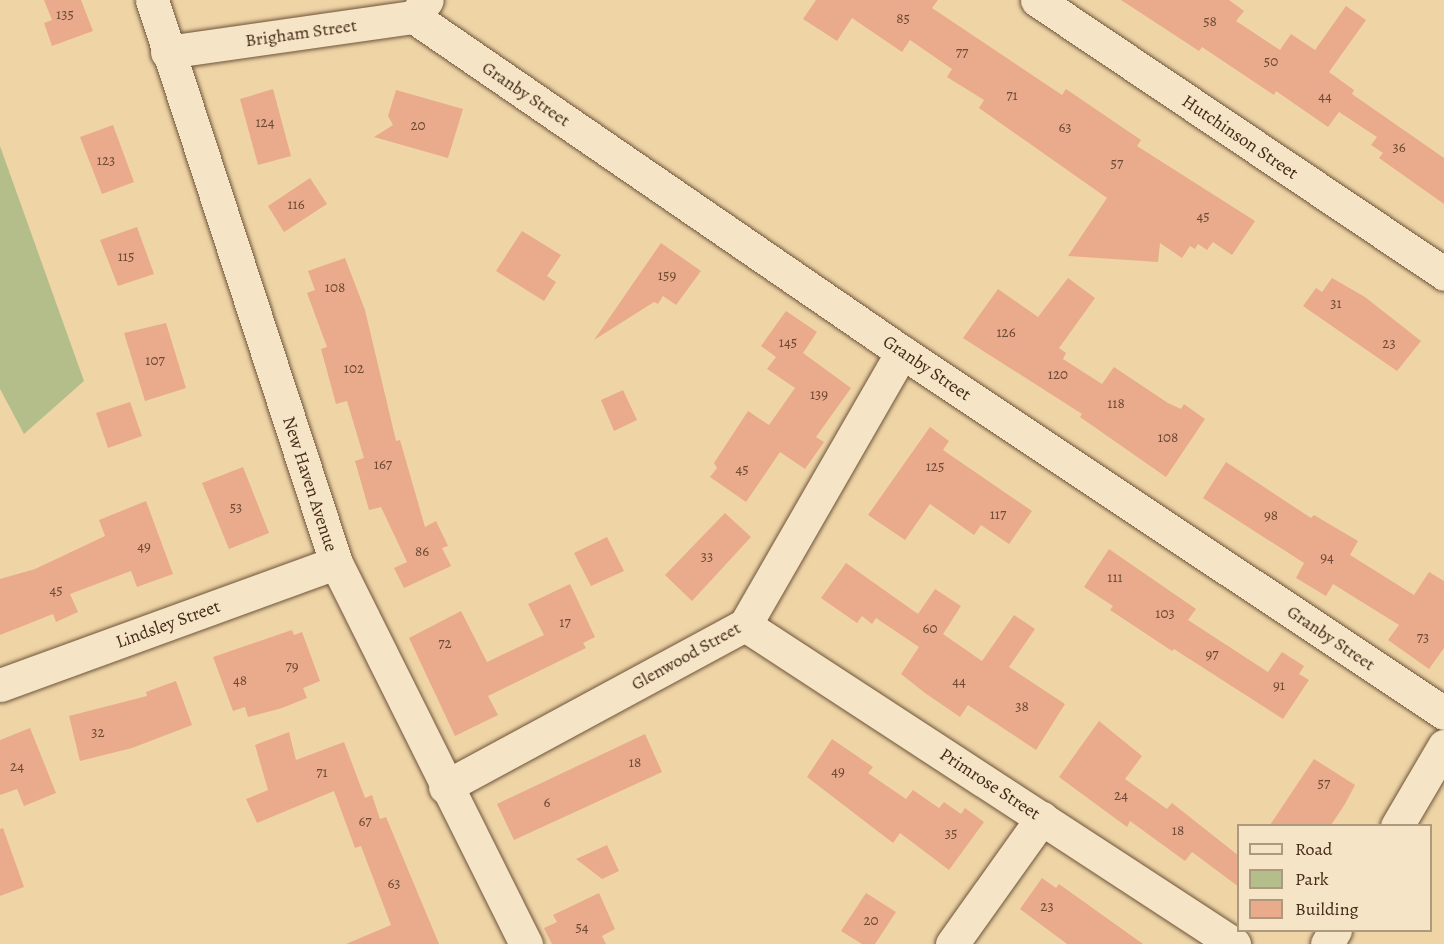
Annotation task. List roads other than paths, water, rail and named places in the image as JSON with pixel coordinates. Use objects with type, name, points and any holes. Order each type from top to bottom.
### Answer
[{"type":"street","name":"New Haven Avenue","points":[[152,0],[167,52],[336,563],[445,787],[526,944]]},
{"type":"street","name":"Hutchinson Street","points":[[1037,0],[1444,274]]},
{"type":"street","name":"Brigham Street","points":[[167,52],[421,8]]},
{"type":"street","name":"Granby Street","points":[[421,8],[902,352],[1444,713]]},
{"type":"street","name":"Glenwood Street","points":[[445,787],[745,625],[902,352]]},
{"type":"street","name":"Lindsley Street","points":[[0,686],[336,563]]},
{"type":"street","name":"Primrose Street","points":[[745,625],[1234,944]]},
{"type":"street","points":[[1398,824],[1444,746]]},
{"type":"street","points":[[952,944],[1042,818]]}]
